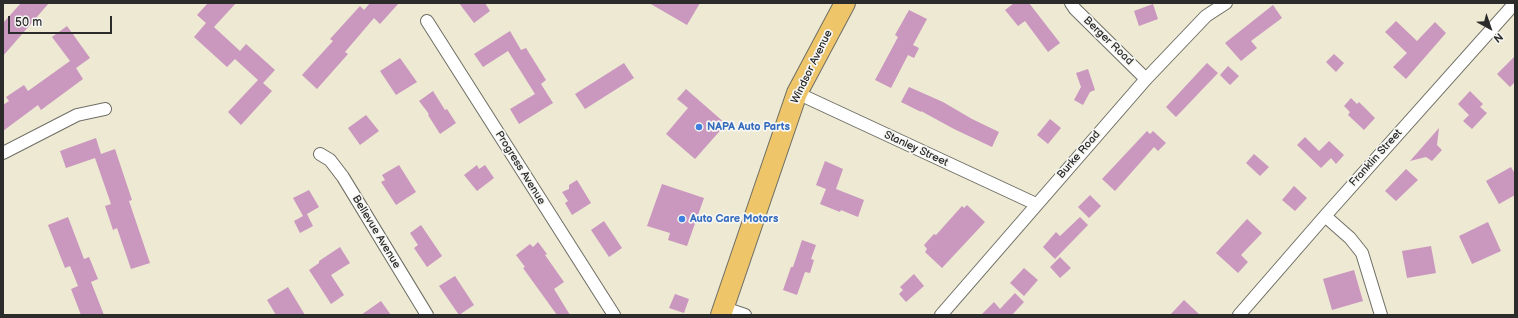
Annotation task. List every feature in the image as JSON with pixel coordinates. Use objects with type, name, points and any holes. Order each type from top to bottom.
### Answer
[{"type":"main road","name":"Windsor Avenue","points":[[722,311],[797,94],[845,3]]},
{"type":"street","name":"Berger Road","points":[[1071,3],[1075,9],[1146,79]]},
{"type":"street","name":"Burke Road","points":[[941,315],[1146,79],[1206,16],[1226,3]]},
{"type":"street","name":"Franklin Street","points":[[1239,315],[1324,216],[1515,3]]},
{"type":"street","name":"Progress Avenue","points":[[427,21],[614,315]]},
{"type":"street","name":"Stanley Street","points":[[797,94],[1036,204]]},
{"type":"street","points":[[3,153],[76,115],[105,109]]},
{"type":"street","name":"Bellevue Avenue","points":[[320,154],[330,160],[343,177],[427,315]]},
{"type":"street","points":[[1324,216],[1350,238],[1362,253],[1381,315]]},
{"type":"street","points":[[722,311],[745,315]]},
{"type":"building","points":[[21,3],[49,3],[3,56],[3,23]]},
{"type":"building","points":[[208,3],[236,3],[214,27],[240,51],[246,44],[275,70],[263,83],[272,91],[241,125],[228,112],[258,80],[235,59],[227,67],[194,37],[206,23],[197,15]]},
{"type":"building","points":[[370,3],[399,3],[380,24],[374,18],[345,52],[348,54],[317,89],[302,75],[333,41],[330,39],[360,6],[364,10]]},
{"type":"building","points":[[459,3],[485,3],[490,11],[474,23]]},
{"type":"building","points":[[649,3],[700,3],[687,25]]},
{"type":"building","points":[[1014,3],[1029,3],[1060,43],[1048,52],[1025,21],[1018,26],[1005,10]]},
{"type":"building","points":[[1153,4],[1158,19],[1139,26],[1134,11]]},
{"type":"building","points":[[1273,5],[1282,18],[1251,41],[1257,48],[1241,61],[1225,43]]},
{"type":"building","points":[[909,10],[927,19],[913,45],[919,48],[914,58],[908,55],[891,88],[875,80],[898,37],[895,35]]},
{"type":"building","points":[[1396,21],[1417,41],[1435,22],[1446,33],[1406,79],[1393,67],[1407,53],[1385,32]]},
{"type":"building","points":[[67,26],[90,58],[76,68],[83,79],[41,110],[38,105],[3,131],[3,105],[9,101],[6,97],[24,85],[28,91],[70,61],[52,37]]},
{"type":"building","points":[[510,31],[521,50],[526,48],[546,80],[541,84],[553,103],[519,124],[510,109],[535,94],[508,51],[483,67],[474,54]]},
{"type":"building","points":[[1334,54],[1344,63],[1336,72],[1326,62]]},
{"type":"building","points":[[1515,56],[1515,82],[1510,87],[1497,74]]},
{"type":"building","points":[[400,58],[417,82],[396,95],[380,71]]},
{"type":"building","points":[[624,63],[634,78],[585,109],[575,94]]},
{"type":"building","points":[[1207,63],[1218,73],[1176,117],[1166,107]]},
{"type":"building","points":[[1228,66],[1239,76],[1230,85],[1220,75]]},
{"type":"building","points":[[1088,69],[1095,90],[1090,92],[1083,105],[1074,100],[1081,87],[1076,73]]},
{"type":"building","points":[[909,87],[943,102],[972,119],[999,132],[992,147],[901,102]]},
{"type":"building","points":[[686,89],[726,124],[695,159],[666,134],[688,108],[677,99]]},
{"type":"building","points":[[433,91],[445,110],[447,109],[456,123],[440,134],[428,115],[429,114],[419,101]]},
{"type":"building","points":[[1470,91],[1483,104],[1480,107],[1487,113],[1472,129],[1463,121],[1469,115],[1458,104]]},
{"type":"building","points":[[1351,98],[1357,104],[1359,102],[1375,118],[1364,130],[1348,115],[1350,112],[1344,106]]},
{"type":"building","points":[[366,115],[379,131],[360,145],[348,128]]},
{"type":"building","points":[[1050,119],[1061,128],[1048,144],[1037,135]]},
{"type":"building","points":[[1439,128],[1437,145],[1442,150],[1432,161],[1426,157],[1410,161]]},
{"type":"building","points":[[1147,131],[1150,134],[1153,131],[1166,143],[1158,151],[1154,147],[1115,191],[1102,179]]},
{"type":"building","points":[[1305,137],[1319,151],[1329,141],[1344,155],[1336,164],[1331,158],[1321,168],[1297,145]]},
{"type":"building","points":[[96,138],[101,154],[115,149],[132,200],[129,201],[150,263],[131,269],[117,228],[113,230],[105,206],[111,204],[95,158],[66,168],[60,151]]},
{"type":"building","points":[[1254,154],[1269,167],[1260,176],[1246,163]]},
{"type":"building","points":[[825,161],[843,169],[836,189],[864,200],[858,217],[820,204],[826,189],[816,185]]},
{"type":"building","points":[[399,165],[416,192],[396,205],[381,182],[385,180],[382,175]]},
{"type":"building","points":[[477,165],[479,169],[485,165],[494,178],[477,191],[464,175]]},
{"type":"building","points":[[1511,167],[1515,174],[1515,195],[1499,204],[1486,181]]},
{"type":"building","points":[[1406,169],[1418,180],[1396,201],[1385,191]]},
{"type":"building","points":[[577,180],[591,203],[572,215],[565,203],[568,201],[562,192],[569,189],[569,185]]},
{"type":"building","points":[[662,184],[704,198],[687,246],[668,240],[670,233],[647,226]]},
{"type":"building","points":[[1294,186],[1307,198],[1295,211],[1282,200]]},
{"type":"building","points":[[309,190],[319,207],[307,214],[313,226],[300,233],[294,221],[303,216],[293,198]]},
{"type":"building","points":[[1090,195],[1101,206],[1089,218],[1078,207]]},
{"type":"building","points":[[967,205],[985,222],[942,268],[925,252],[927,249],[924,245],[934,234],[936,235],[962,206],[964,208]]},
{"type":"building","points":[[68,217],[84,259],[89,257],[98,279],[91,282],[104,315],[81,315],[71,289],[78,286],[70,266],[65,268],[48,225]]},
{"type":"building","points":[[1080,217],[1088,225],[1055,259],[1043,247],[1056,232],[1060,236]]},
{"type":"building","points":[[1247,219],[1262,233],[1241,255],[1248,262],[1238,273],[1216,253]]},
{"type":"building","points":[[604,221],[622,248],[609,257],[591,230]]},
{"type":"building","points":[[1488,222],[1501,251],[1472,264],[1459,236]]},
{"type":"building","points":[[421,225],[442,256],[427,267],[414,248],[418,245],[410,233]]},
{"type":"building","points":[[802,240],[816,245],[811,259],[814,260],[810,273],[805,272],[797,295],[783,290]]},
{"type":"building","points":[[538,242],[547,254],[545,255],[564,282],[554,289],[570,315],[557,315],[523,268],[525,267],[516,255],[530,244],[533,247]]},
{"type":"building","points":[[1431,246],[1436,273],[1407,278],[1402,251]]},
{"type":"building","points":[[340,247],[350,263],[331,275],[344,295],[331,304],[309,270],[319,263],[319,261]]},
{"type":"building","points":[[1060,257],[1071,268],[1060,278],[1050,267]]},
{"type":"building","points":[[1024,268],[1038,280],[1024,296],[1010,283]]},
{"type":"building","points":[[1354,270],[1363,301],[1332,310],[1323,279]]},
{"type":"building","points":[[914,274],[924,286],[906,302],[899,294],[903,290],[900,287]]},
{"type":"building","points":[[455,276],[474,305],[459,315],[439,286]]},
{"type":"building","points":[[288,287],[305,315],[276,315],[267,300]]},
{"type":"building","points":[[1015,293],[1024,302],[1012,315],[981,315],[994,302],[1000,309]]},
{"type":"building","points":[[675,294],[689,299],[684,313],[669,308]]},
{"type":"building","points":[[1184,300],[1200,315],[1170,315]]},
{"type":"building","points":[[381,301],[391,315],[361,315]]},
{"type":"place","name":"NAPA Auto Parts","points":[[699,127]]},
{"type":"place","name":"Auto Care Motors","points":[[682,219]]}]
